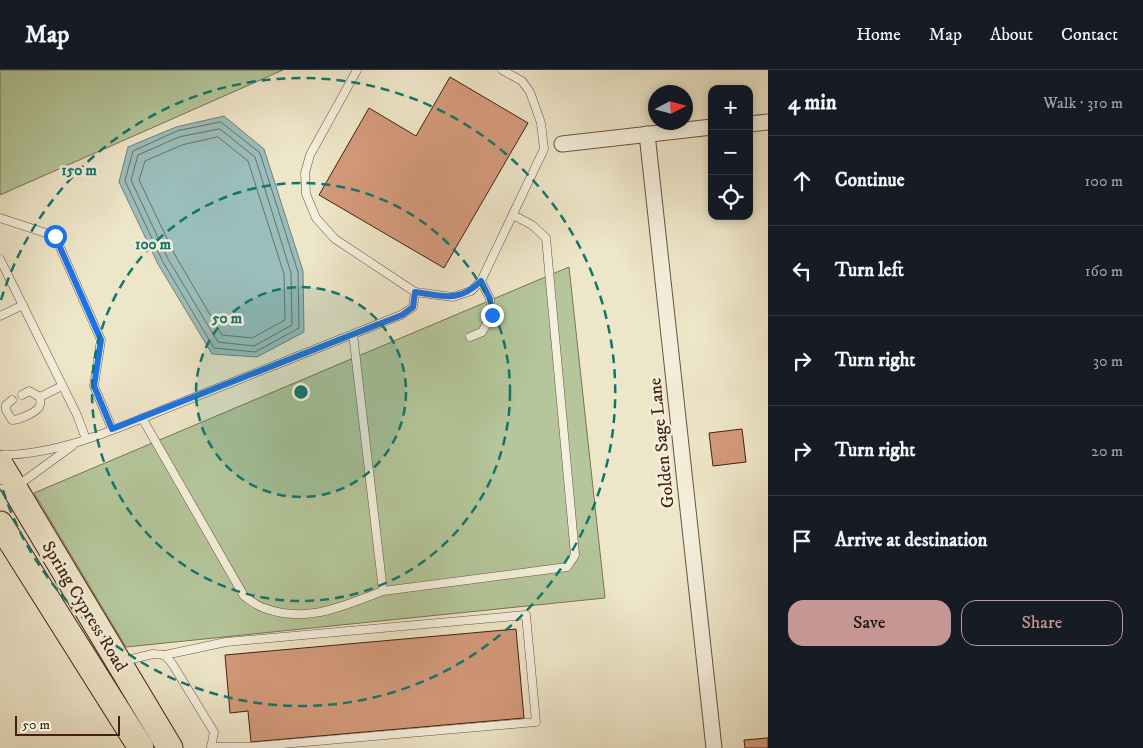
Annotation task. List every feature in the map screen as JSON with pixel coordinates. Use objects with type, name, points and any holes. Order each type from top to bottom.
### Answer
[{"type":"main road","name":"Spring Cypress Road","points":[[0,464],[7,493],[119,663],[170,748]]},
{"type":"main road","name":"Spring Cypress Road","points":[[0,524],[141,748]]},
{"type":"street","points":[[753,124],[768,122]]},
{"type":"street","points":[[562,144],[708,128]]},
{"type":"street","name":"Golden Sage Lane","points":[[646,134],[714,748]]},
{"type":"lane","points":[[356,70],[310,155],[305,173],[306,194],[316,218],[336,239],[415,292],[453,297],[471,291],[481,281],[544,149],[541,123],[530,92],[522,81],[502,70]]},
{"type":"lane","points":[[142,418],[244,596],[262,608],[294,615],[327,612],[383,591],[567,567],[575,555],[546,238],[532,225],[513,215]]},
{"type":"lane","points":[[0,218],[55,236],[101,340],[94,386],[112,429]]},
{"type":"lane","points":[[0,259],[86,439]]},
{"type":"lane","points":[[470,336],[482,332],[492,315],[490,299],[481,281]]},
{"type":"lane","points":[[0,455],[17,455],[76,443],[142,418],[402,315],[413,307],[415,292]]},
{"type":"lane","points":[[0,316],[23,305]]},
{"type":"lane","points":[[353,334],[383,591]]},
{"type":"lane","points":[[40,397],[62,386]]},
{"type":"lane","points":[[22,395],[29,391],[40,397]]},
{"type":"lane","points":[[12,400],[6,405],[6,410],[12,420],[17,420],[38,409],[40,397]]},
{"type":"lane","points":[[7,493],[76,443]]},
{"type":"lane","points":[[119,663],[154,654],[165,655],[226,642],[526,614],[536,722],[258,746],[211,748],[214,732],[165,655]]},
{"type":"green space","points":[[0,70],[283,70],[0,195]]},
{"type":"green space","points":[[569,267],[605,598],[126,647],[34,493]]},
{"type":"water","points":[[224,116],[264,149],[303,271],[304,332],[257,357],[212,354],[158,264],[119,182],[128,147],[176,127]]},
{"type":"building","points":[[450,77],[528,123],[444,268],[319,195],[369,108],[416,136]]},
{"type":"building","points":[[742,429],[746,462],[713,466],[709,433]]},
{"type":"building","points":[[516,629],[524,718],[251,742],[248,711],[230,713],[225,655]]},
{"type":"building","points":[[768,738],[768,748],[745,748],[744,740]]},
{"type":"route","points":[[55,236],[101,340],[94,386],[112,429],[402,315],[413,307],[415,292],[453,297],[471,291],[481,281],[490,299],[492,315]]}]
